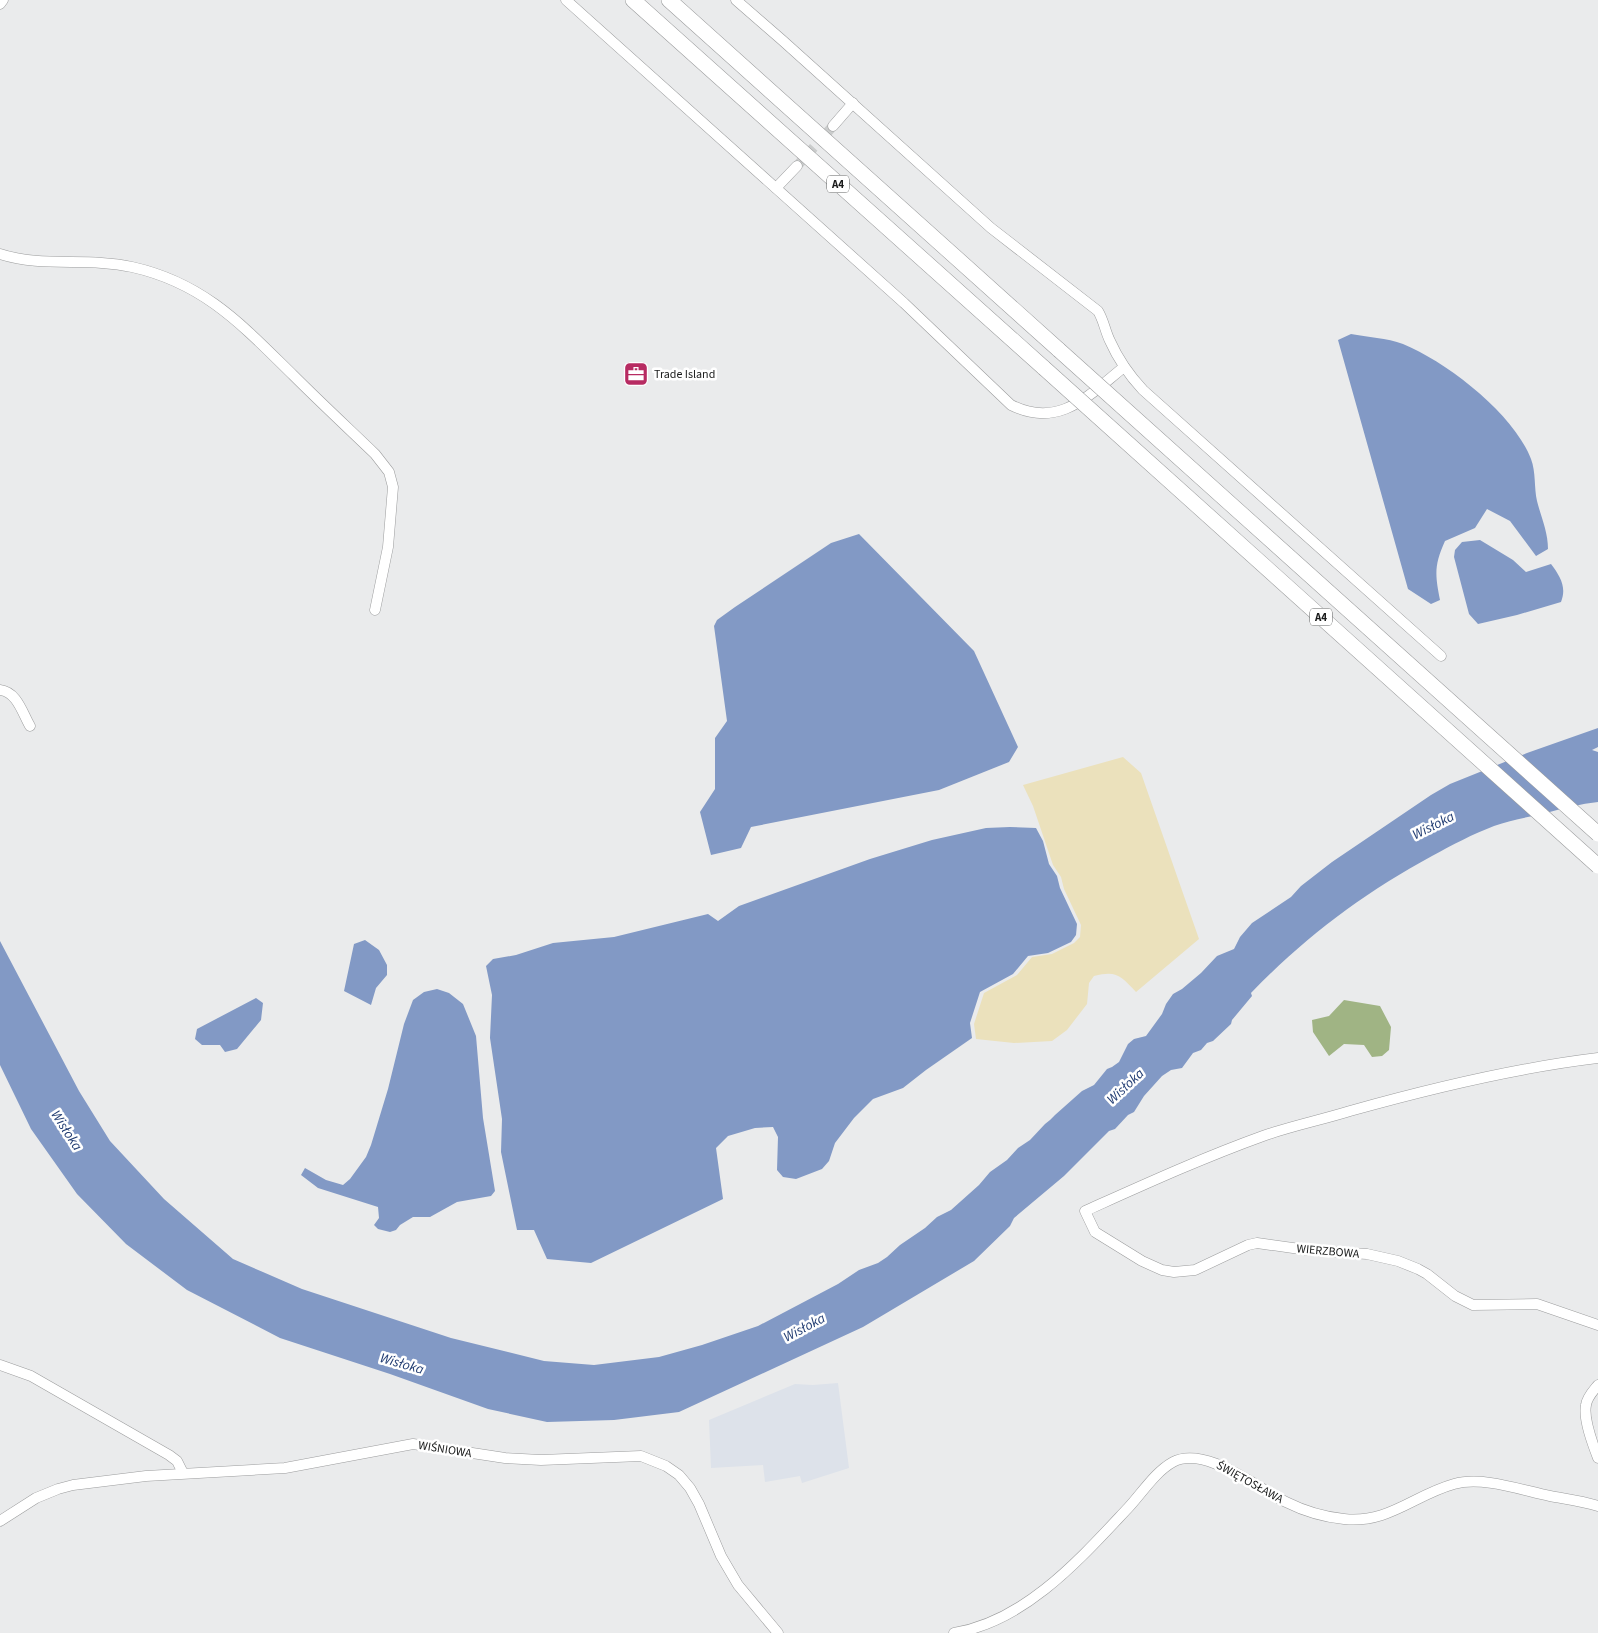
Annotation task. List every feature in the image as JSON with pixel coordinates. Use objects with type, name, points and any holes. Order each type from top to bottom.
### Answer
[{"type":"highway","name":"A4","points":[[632,0],[1598,866]]},
{"type":"highway","name":"A4","points":[[669,0],[1598,834]]},
{"type":"street","points":[[0,4],[3,0]]},
{"type":"street","points":[[566,0],[937,334],[1011,405],[1021,411],[1038,414],[1053,414],[1064,411],[1124,367]]},
{"type":"street","points":[[736,0],[991,228],[1098,311],[1115,353],[1143,390],[1440,656]]},
{"type":"street","points":[[833,126],[853,103]]},
{"type":"street","points":[[776,188],[798,166]]},
{"type":"street","points":[[0,254],[13,258],[32,260],[113,263],[152,272],[170,278],[206,297],[243,327],[375,454],[389,472],[393,487],[390,531],[375,610]]},
{"type":"street","points":[[0,690],[14,695],[30,726]]},
{"type":"street","name":"WIERZBOWA","points":[[1598,1058],[1497,1074],[1386,1101],[1264,1136],[1156,1179],[1085,1211],[1095,1232],[1142,1261],[1162,1270],[1174,1272],[1195,1270],[1257,1243],[1307,1250],[1367,1254],[1398,1261],[1418,1269],[1455,1296],[1474,1305],[1536,1304],[1598,1325]]},
{"type":"street","points":[[0,1365],[31,1376],[169,1455],[180,1464],[183,1473]]},
{"type":"street","points":[[1598,1385],[1590,1395],[1586,1405],[1590,1436],[1598,1458]]},
{"type":"street","name":"WIŚNIOWA","points":[[0,1521],[36,1498],[65,1487],[122,1478],[284,1468],[413,1444],[505,1458],[541,1460],[641,1456],[666,1466],[684,1481],[699,1504],[721,1556],[738,1585],[778,1633]]},
{"type":"street","name":"ŚWIĘTOSŁAWA","points":[[954,1633],[994,1622],[1034,1596],[1086,1551],[1159,1473],[1174,1462],[1189,1458],[1211,1461],[1296,1506],[1316,1514],[1344,1519],[1364,1519],[1386,1515],[1439,1489],[1463,1482],[1495,1484],[1598,1506]]},
{"type":"shaded area","points":[[838,1383],[849,1468],[802,1483],[800,1476],[765,1482],[763,1465],[711,1468],[709,1420],[795,1384]]},
{"type":"green space","points":[[1344,1000],[1380,1006],[1391,1027],[1389,1050],[1382,1056],[1372,1057],[1364,1045],[1344,1044],[1329,1056],[1313,1032],[1312,1020],[1329,1016]]},
{"type":"sand","points":[[1123,757],[1141,773],[1199,939],[1136,992],[1122,978],[1113,974],[1094,976],[1089,983],[1087,1004],[1067,1030],[1052,1041],[1014,1043],[976,1039],[974,1024],[984,993],[1017,975],[1032,957],[1052,954],[1074,943],[1080,937],[1081,925],[1064,889],[1061,877],[1053,865],[1033,806],[1023,785]]},
{"type":"water","points":[[1351,334],[1397,342],[1420,352],[1458,376],[1495,408],[1522,442],[1531,459],[1534,469],[1537,501],[1546,531],[1548,549],[1536,556],[1510,521],[1487,509],[1475,528],[1445,541],[1436,570],[1440,600],[1431,604],[1408,589],[1338,340]]},
{"type":"water","points":[[859,534],[974,651],[1018,747],[1009,762],[939,790],[751,827],[741,848],[711,855],[700,812],[715,789],[715,738],[727,721],[714,626],[717,620],[735,607],[831,543]]},
{"type":"water","points":[[1480,540],[1513,560],[1526,572],[1551,564],[1562,582],[1563,597],[1561,602],[1478,624],[1469,614],[1454,557],[1455,550],[1462,542]]},
{"type":"water","name":"Wisłoka","points":[[1598,728],[1598,747],[1592,750],[1598,752],[1598,802],[1513,820],[1494,826],[1447,848],[1383,885],[1336,917],[1292,953],[1251,993],[1252,996],[1232,1020],[1231,1024],[1213,1041],[1207,1043],[1201,1050],[1193,1053],[1182,1068],[1171,1070],[1162,1076],[1144,1096],[1134,1112],[1128,1115],[1115,1129],[1109,1131],[1064,1176],[1014,1218],[1010,1226],[974,1261],[863,1327],[679,1412],[614,1420],[547,1422],[488,1409],[280,1338],[187,1290],[126,1244],[77,1194],[31,1129],[0,1065],[0,941],[79,1091],[110,1141],[164,1199],[233,1259],[302,1289],[451,1338],[544,1361],[594,1365],[659,1357],[758,1326],[838,1284],[859,1270],[878,1263],[887,1257],[937,1217],[951,1210],[979,1185],[990,1172],[1030,1140],[1082,1091],[1094,1085],[1107,1069],[1119,1062],[1128,1044],[1134,1039],[1146,1036],[1162,1014],[1173,994],[1201,973],[1217,956],[1234,949],[1240,937],[1252,923],[1291,897],[1301,886],[1332,862],[1450,784],[1527,753]]},
{"type":"water","points":[[986,828],[1036,828],[1043,841],[1049,864],[1057,876],[1060,888],[1077,924],[1076,935],[1071,942],[1048,953],[1028,956],[1013,974],[980,992],[970,1023],[972,1038],[903,1088],[873,1099],[854,1118],[835,1143],[829,1161],[822,1169],[796,1179],[783,1177],[777,1170],[778,1137],[773,1127],[755,1128],[728,1136],[716,1148],[723,1199],[591,1263],[547,1259],[534,1230],[517,1230],[501,1152],[502,1119],[490,1038],[492,995],[486,966],[493,959],[516,955],[553,943],[614,937],[708,914],[718,921],[739,906],[870,859],[932,840]]},
{"type":"water","points":[[365,940],[379,950],[387,965],[387,975],[376,988],[371,1005],[344,991],[354,944]]},
{"type":"water","points":[[437,989],[449,993],[463,1004],[476,1036],[483,1118],[495,1191],[491,1196],[457,1202],[430,1217],[413,1217],[400,1225],[396,1230],[390,1232],[378,1229],[374,1225],[379,1218],[378,1207],[318,1188],[301,1175],[305,1168],[326,1180],[343,1185],[350,1179],[366,1157],[371,1145],[388,1089],[404,1024],[413,1000],[424,992]]},
{"type":"water","points":[[256,998],[263,1003],[261,1020],[237,1049],[225,1052],[220,1045],[202,1045],[195,1039],[197,1029]]},
{"type":"tunnel","points":[[797,166],[833,126]]},
{"type":"place","name":"Trade Island","points":[[636,374]]}]
